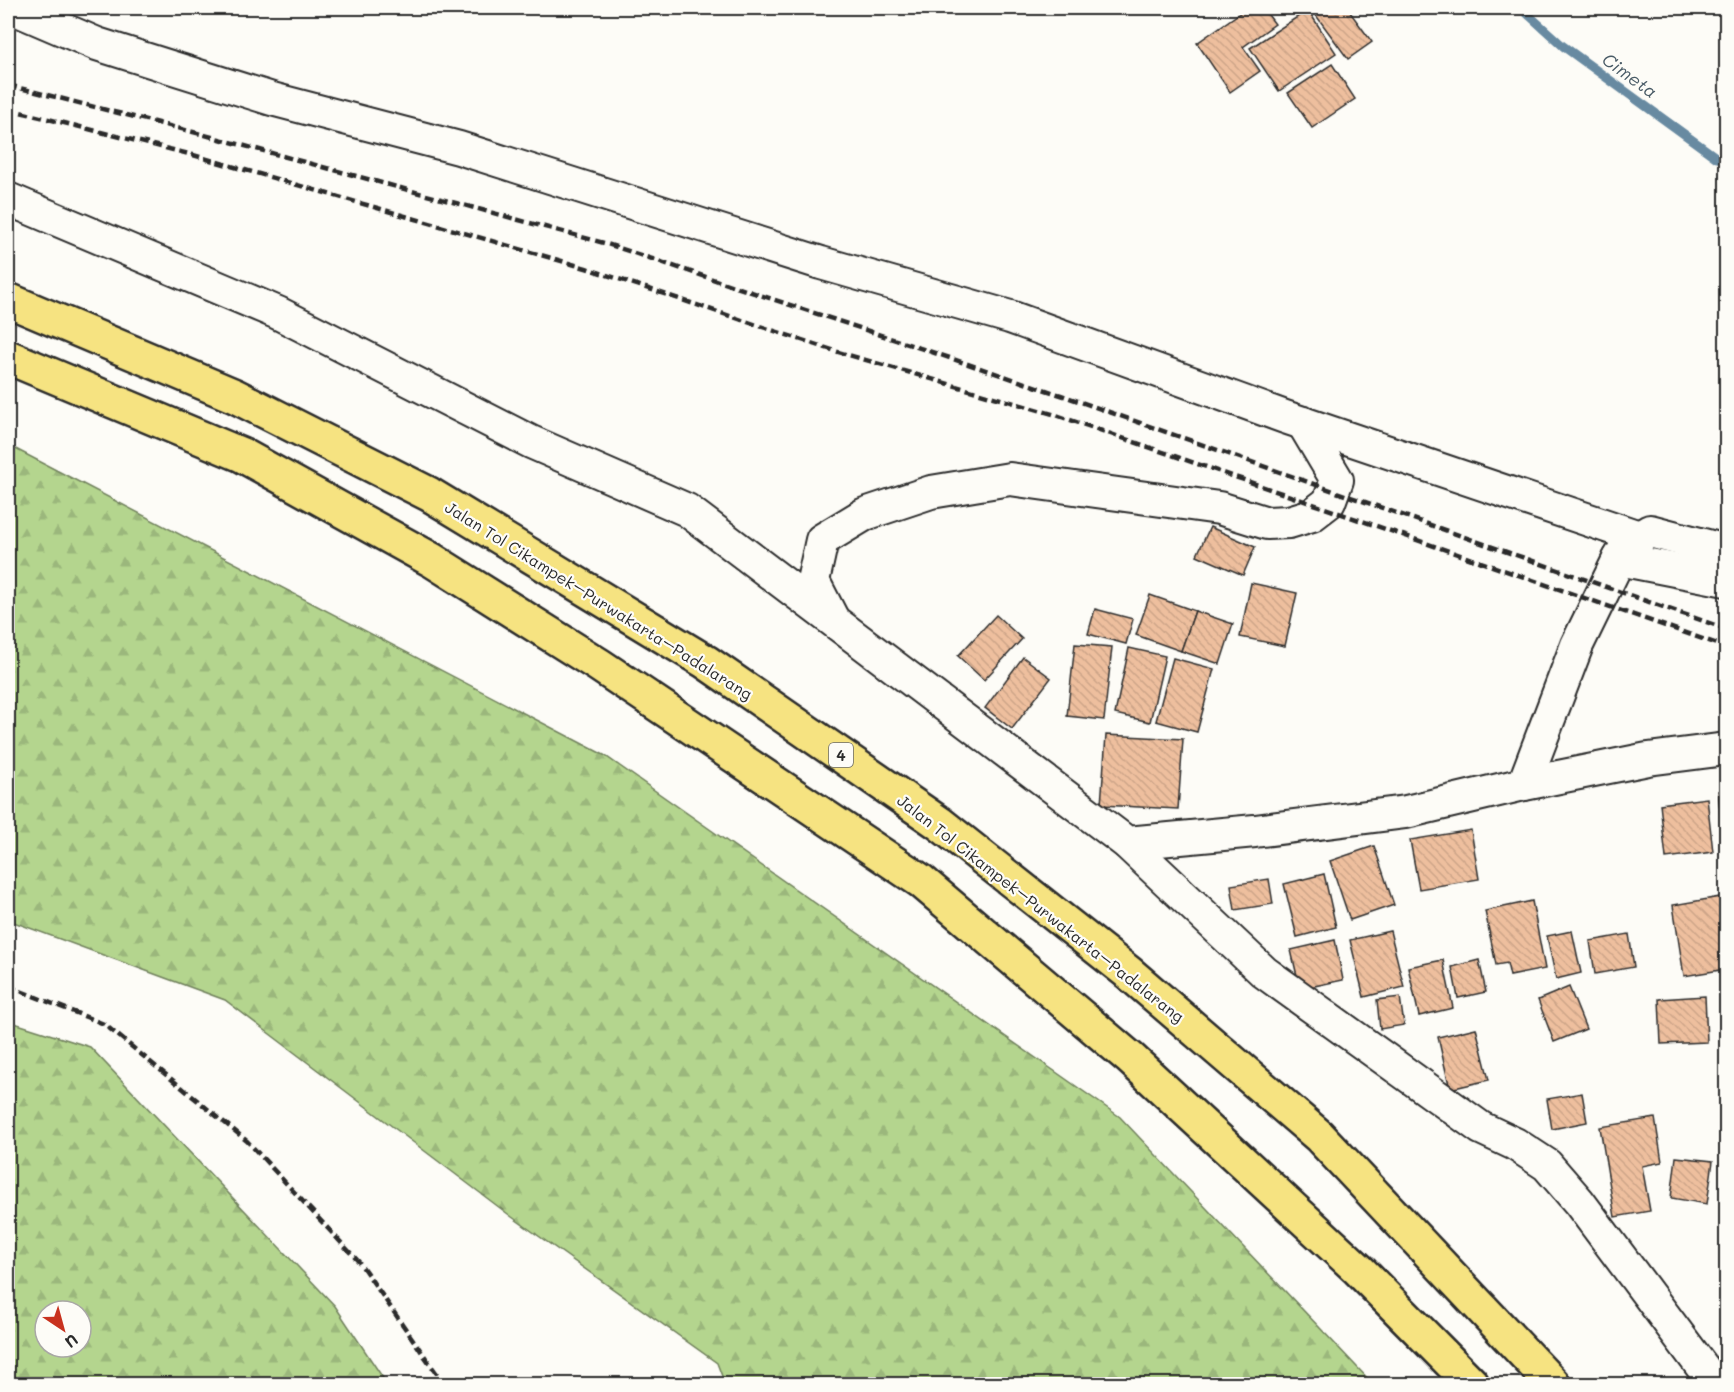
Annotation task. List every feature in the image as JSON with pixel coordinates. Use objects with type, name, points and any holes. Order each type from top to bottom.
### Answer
[{"type":"highway","name":"Jalan Tol Cikampek–Purwakarta–Padalarang","points":[[8,300],[235,396],[429,494],[706,662],[939,823],[1129,973],[1319,1136],[1553,1384]]},
{"type":"highway","points":[[8,357],[242,455],[432,560],[599,665],[921,881],[1130,1058],[1358,1269],[1472,1384]]},
{"type":"street","points":[[13,8],[97,44],[272,99],[459,148],[822,263],[1010,317],[1303,423],[1629,548],[1726,580]]},
{"type":"street","points":[[8,199],[278,313],[531,442],[687,510],[1127,843],[1264,972],[1481,1128],[1515,1144],[1547,1165],[1579,1202],[1715,1384]]},
{"type":"street","points":[[834,621],[813,581],[822,540],[866,514],[932,492],[1010,479],[1219,508],[1267,524],[1289,522],[1312,515],[1329,502],[1337,480],[1303,423]]},
{"type":"street","points":[[1524,784],[1577,645],[1629,548],[1650,531],[1726,551]]},
{"type":"street","points":[[1127,843],[1255,831],[1406,812],[1524,784],[1648,759],[1726,749]]},
{"type":"green space","points":[[8,445],[604,755],[1120,1117],[1373,1384],[725,1384],[717,1363],[512,1217],[225,1000],[8,920]]},
{"type":"green space","points":[[8,1021],[90,1047],[335,1306],[387,1384],[8,1384]]},
{"type":"building","points":[[1247,8],[1263,8],[1275,24],[1243,47],[1260,71],[1230,92],[1197,43]]},
{"type":"building","points":[[1324,8],[1347,8],[1372,42],[1348,59],[1315,14]]},
{"type":"building","points":[[1308,10],[1336,53],[1279,91],[1250,48]]},
{"type":"building","points":[[1332,64],[1355,99],[1312,128],[1288,93]]},
{"type":"building","points":[[1210,527],[1255,547],[1243,575],[1197,555]]},
{"type":"building","points":[[1251,583],[1297,593],[1285,646],[1240,637]]},
{"type":"building","points":[[1150,595],[1195,611],[1181,651],[1136,635]]},
{"type":"building","points":[[1095,609],[1133,619],[1126,644],[1088,634]]},
{"type":"building","points":[[1195,611],[1233,624],[1220,664],[1181,651]]},
{"type":"building","points":[[996,615],[1022,639],[984,680],[958,656]]},
{"type":"building","points":[[1075,644],[1112,647],[1104,720],[1067,716]]},
{"type":"building","points":[[1129,648],[1165,656],[1150,722],[1115,714]]},
{"type":"building","points":[[1023,657],[1051,678],[1012,729],[985,708]]},
{"type":"building","points":[[1173,658],[1214,669],[1197,732],[1156,721]]},
{"type":"building","points":[[1106,735],[1183,739],[1178,809],[1101,805]]},
{"type":"building","points":[[1726,790],[1726,852],[1724,852],[1718,791]]},
{"type":"building","points":[[1707,798],[1713,852],[1666,858],[1660,804]]},
{"type":"building","points":[[1471,830],[1479,879],[1419,889],[1410,840]]},
{"type":"building","points":[[1374,846],[1394,905],[1350,920],[1330,861]]},
{"type":"building","points":[[1324,874],[1336,927],[1297,937],[1284,884]]},
{"type":"building","points":[[1269,879],[1273,904],[1235,910],[1231,885]]},
{"type":"building","points":[[1726,896],[1726,969],[1684,976],[1673,905]]},
{"type":"building","points":[[1532,901],[1545,969],[1510,976],[1507,963],[1496,965],[1485,911]]},
{"type":"building","points":[[1390,931],[1404,987],[1364,997],[1350,940]]},
{"type":"building","points":[[1572,931],[1581,973],[1556,979],[1547,936]]},
{"type":"building","points":[[1629,934],[1634,967],[1595,974],[1590,941]]},
{"type":"building","points":[[1335,940],[1343,980],[1300,989],[1291,950]]},
{"type":"building","points":[[1443,960],[1453,1008],[1419,1016],[1408,967]]},
{"type":"building","points":[[1479,960],[1486,992],[1458,998],[1452,967]]},
{"type":"building","points":[[1569,987],[1586,1029],[1554,1042],[1538,1000]]},
{"type":"building","points":[[1705,996],[1707,1042],[1661,1044],[1659,999]]},
{"type":"building","points":[[1400,997],[1404,1025],[1380,1029],[1377,1000]]},
{"type":"building","points":[[1476,1028],[1489,1080],[1450,1089],[1438,1037]]},
{"type":"building","points":[[1582,1093],[1587,1122],[1552,1129],[1547,1099]]},
{"type":"building","points":[[1655,1118],[1662,1162],[1642,1166],[1650,1211],[1615,1217],[1600,1127]]},
{"type":"building","points":[[1676,1157],[1713,1161],[1707,1204],[1671,1198]]},
{"type":"waterway","name":"Cimeta","points":[[1521,8],[1563,46],[1717,158],[1726,159]]},
{"type":"railway","points":[[8,85],[201,134],[604,243],[1061,395],[1726,629]]},
{"type":"railway","points":[[8,109],[193,155],[586,268],[835,351],[1056,415],[1726,647]]},
{"type":"railway","points":[[8,986],[104,1024],[247,1141],[359,1262],[444,1384]]}]
